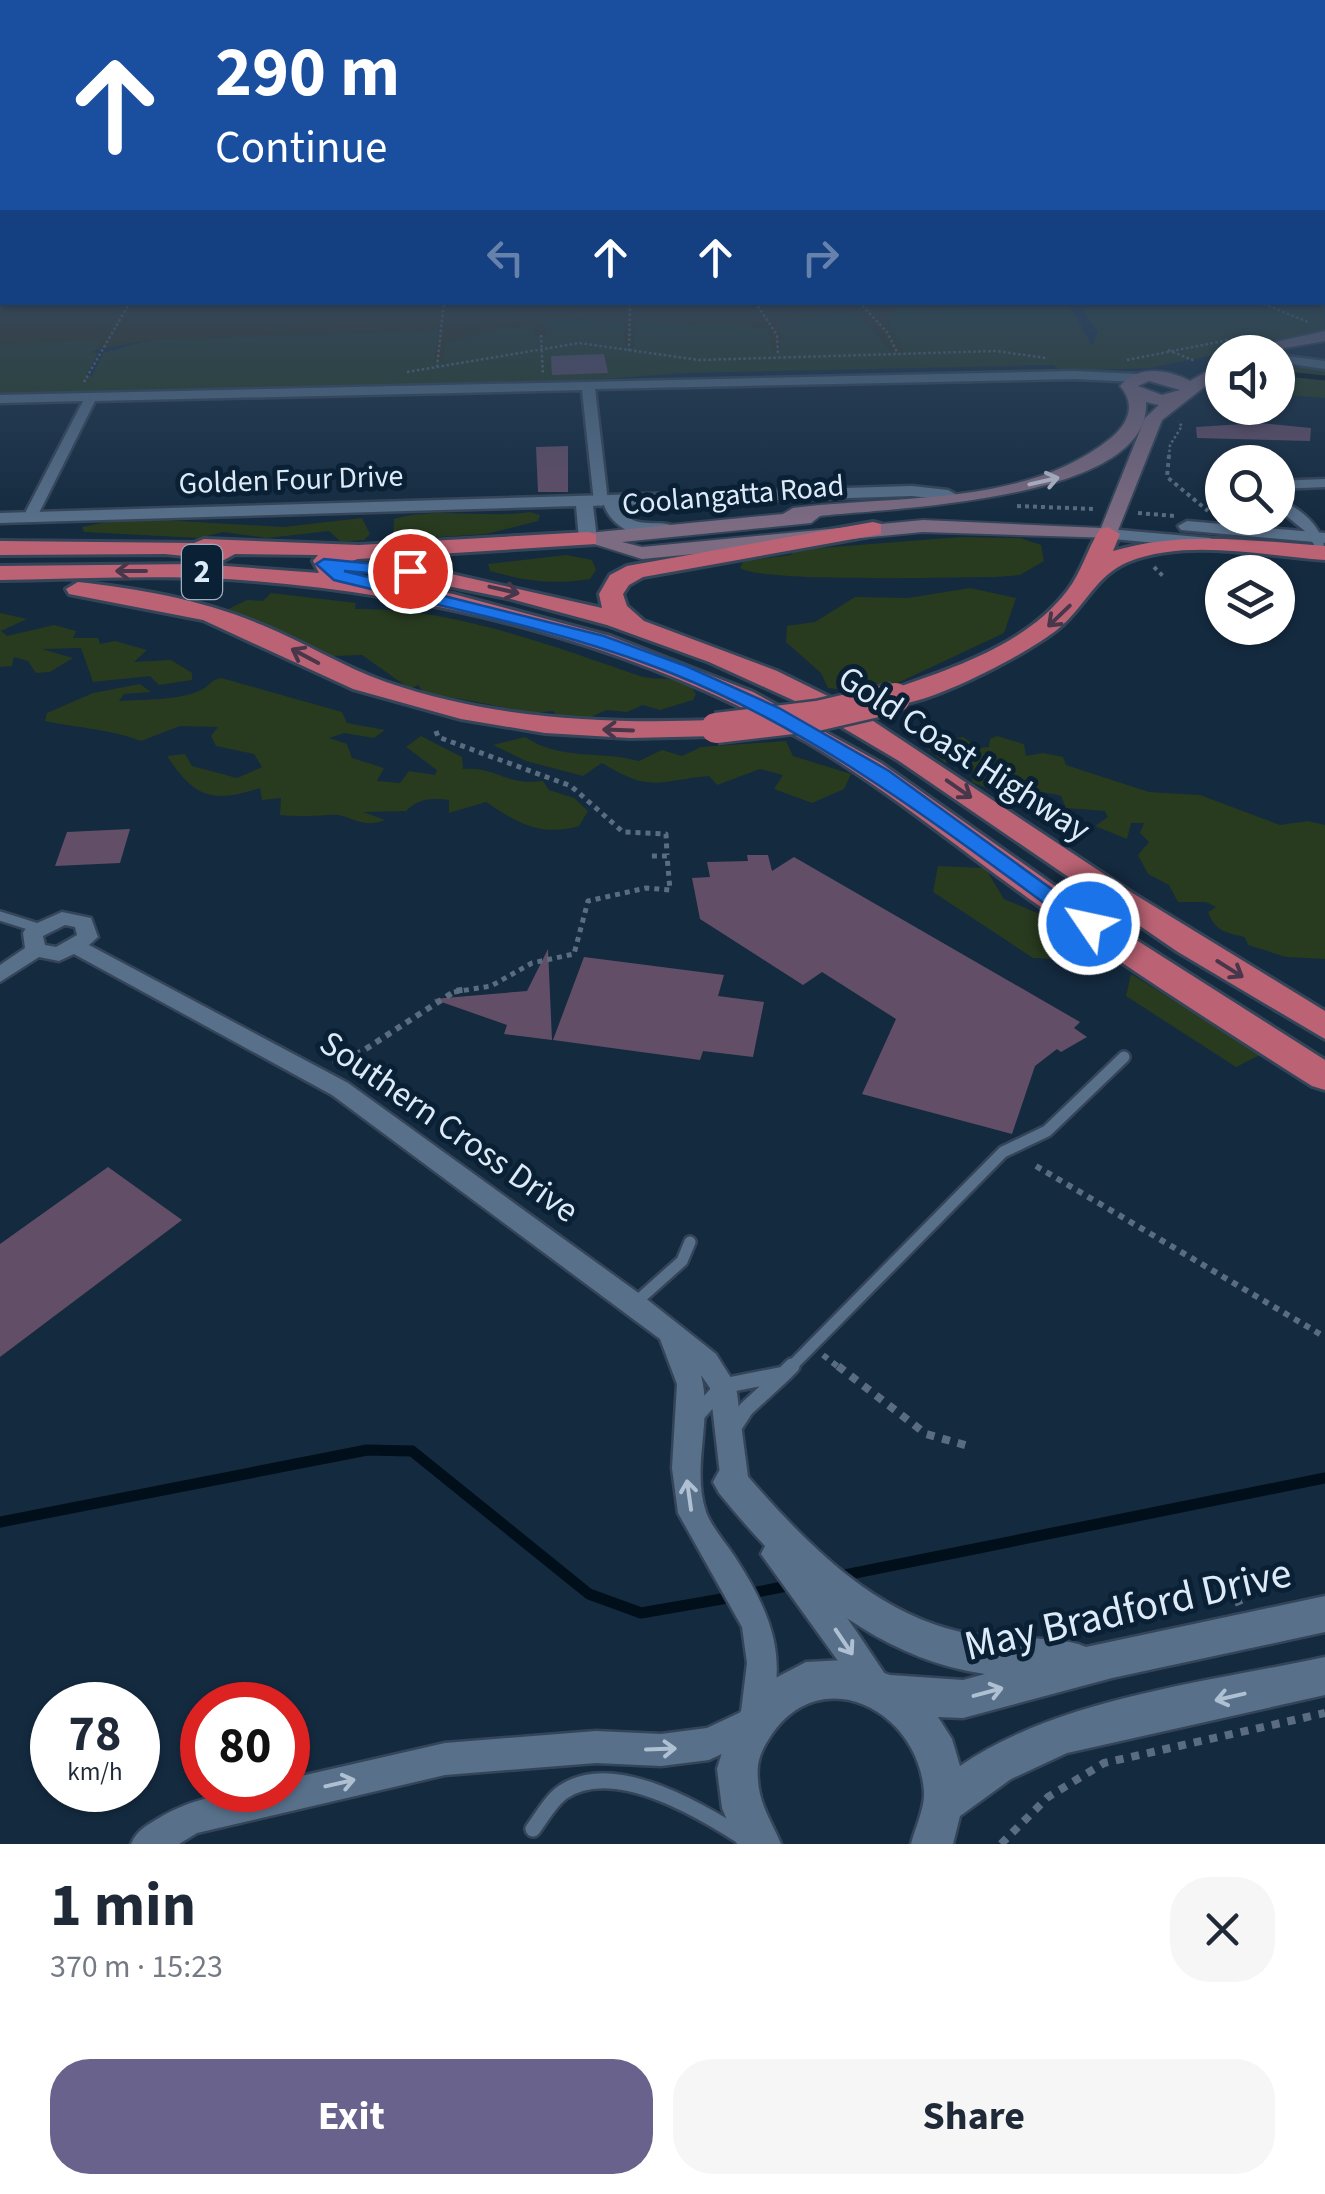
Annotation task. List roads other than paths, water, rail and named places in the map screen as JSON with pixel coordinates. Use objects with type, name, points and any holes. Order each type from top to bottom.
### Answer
[{"type":"highway","points":[[0,584],[92,590],[184,607],[258,632],[362,683],[471,714],[592,728],[716,728],[817,716],[895,698],[950,678],[1029,640],[1065,612],[1098,567],[1110,526]]},
{"type":"highway","points":[[635,626],[615,609],[611,594],[619,580],[636,571],[873,529]]},
{"type":"highway","points":[[403,592],[331,573],[325,561],[357,552],[588,539]]},
{"type":"highway","points":[[1098,567],[1132,550],[1166,546],[1323,545]]},
{"type":"highway","points":[[164,547],[421,549]]},
{"type":"highway","name":"Gold Coast Highway","points":[[0,548],[164,547],[325,561],[485,586],[635,626],[816,700],[931,770],[1160,926],[1325,1026]]},
{"type":"highway","name":"Gold Coast Highway","points":[[0,573],[224,572],[403,592],[517,617],[597,640],[679,670],[798,726],[882,776],[1139,959],[1325,1077]]},
{"type":"main road","points":[[1140,385],[1205,363]]},
{"type":"main road","points":[[1110,526],[1154,418],[1183,400],[1205,374]]},
{"type":"main road","points":[[1140,385],[1183,400]]},
{"type":"main road","points":[[766,518],[1040,482],[1098,461],[1136,419],[1140,385]]},
{"type":"main road","name":"Coolangatta Road","points":[[588,539],[766,518],[931,511],[1110,526]]},
{"type":"main road","name":"Coolangatta Road","points":[[588,539],[623,552],[648,553],[873,529],[959,524],[1110,526]]},
{"type":"street","points":[[0,398],[1054,376],[1140,385]]},
{"type":"street","points":[[588,386],[599,502],[588,539]]},
{"type":"street","points":[[30,517],[92,397]]},
{"type":"street","points":[[1295,484],[1325,483]]},
{"type":"street","name":"Golden Four Drive","points":[[0,518],[880,492],[948,496]]},
{"type":"street","points":[[599,502],[624,524],[672,529]]},
{"type":"street","points":[[1295,519],[1323,545]]},
{"type":"street","name":"Coolangatta Road","points":[[1110,526],[1323,545]]},
{"type":"street","points":[[0,975],[35,950],[59,954],[77,948],[88,937],[84,922],[62,918],[38,928],[30,940],[35,950]]},
{"type":"street","name":"Southern Cross Drive","points":[[77,948],[340,1089],[664,1326],[707,1362],[723,1386]]},
{"type":"street","name":"Southern Cross Drive","points":[[664,1326],[684,1357],[693,1383],[686,1470],[692,1515],[752,1610],[766,1670],[752,1722]]},
{"type":"street","points":[[723,1386],[732,1482],[814,1581],[884,1691],[919,1718],[938,1750],[946,1802],[943,1821],[932,1844]]},
{"type":"street","points":[[814,1581],[922,1640],[1028,1661],[1112,1659]]},
{"type":"street","name":"May Bradford Drive","points":[[752,1722],[772,1699],[798,1683],[830,1677],[884,1691],[963,1699],[1112,1659],[1325,1614]]},
{"type":"street","points":[[946,1802],[996,1765],[1064,1734],[1325,1676]]},
{"type":"street","points":[[148,1844],[191,1818],[445,1759],[596,1747],[661,1750],[709,1744],[752,1722]]},
{"type":"street","points":[[752,1722],[739,1754],[737,1788],[756,1844]]},
{"type":"lane","points":[[858,506],[880,492]]},
{"type":"lane","points":[[0,916],[38,928]]},
{"type":"lane","points":[[728,1438],[746,1409],[1003,1152],[1047,1132],[1124,1057]]},
{"type":"lane","points":[[635,1304],[682,1261],[690,1242]]},
{"type":"lane","points":[[690,1424],[723,1386],[784,1374]]},
{"type":"lane","points":[[533,1829],[564,1792],[590,1782],[644,1787],[715,1818],[756,1844]]},
{"type":"waterway","points":[[1295,375],[1325,378]]},
{"type":"waterway","points":[[0,1522],[367,1450],[412,1451],[589,1594],[641,1613],[733,1597]]},
{"type":"waterway","points":[[840,1576],[1325,1478]]},
{"type":"waterway","points":[[747,1594],[792,1585]]}]
